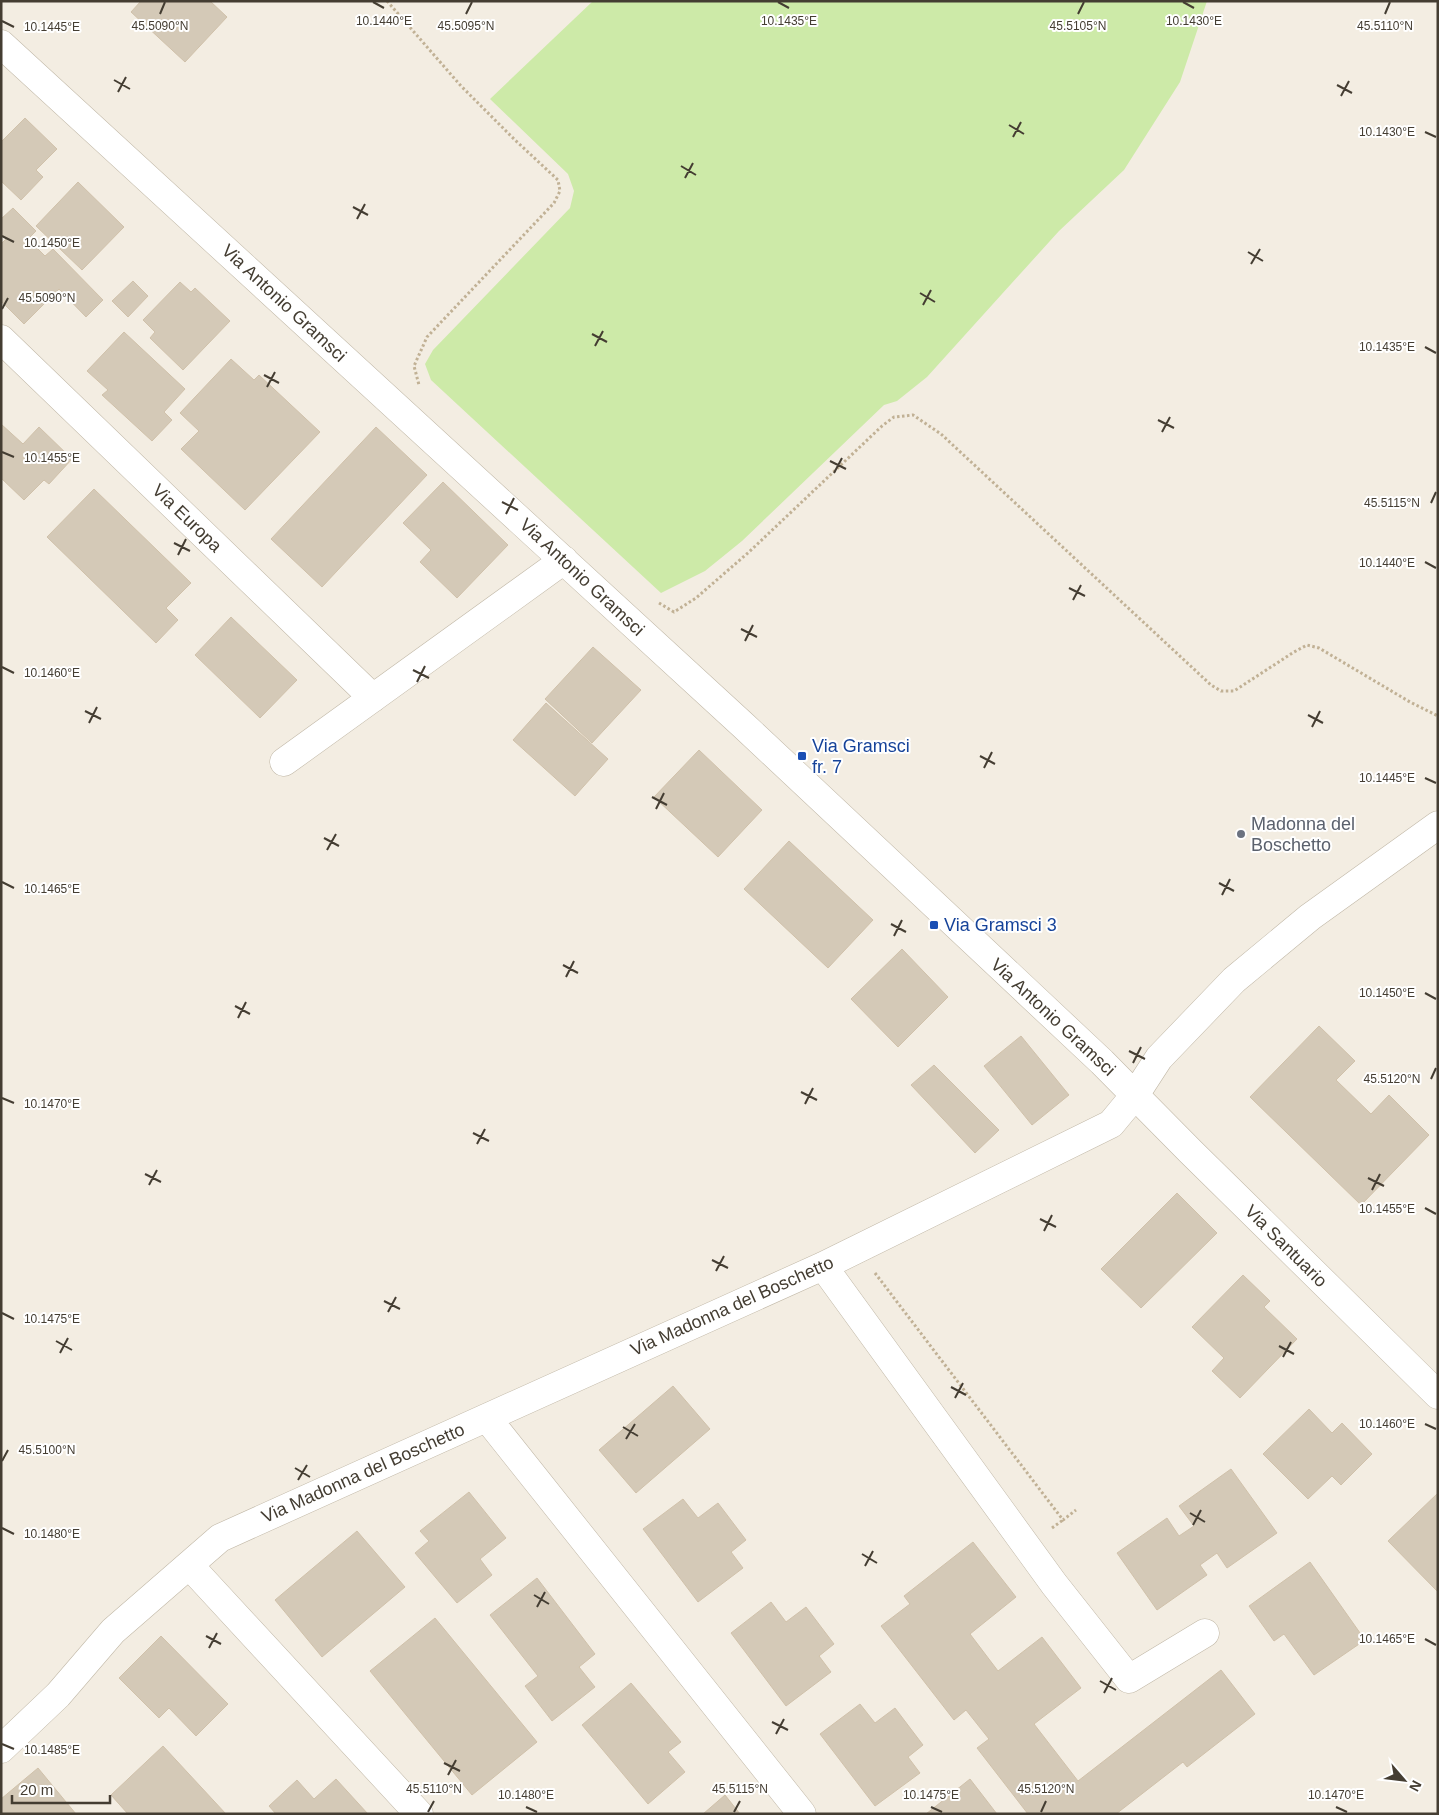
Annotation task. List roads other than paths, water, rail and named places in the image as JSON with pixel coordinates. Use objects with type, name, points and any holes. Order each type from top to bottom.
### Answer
[{"type":"street","name":"Via Antonio Gramsci","points":[[1,44],[751,733],[1136,1095]]},
{"type":"street","name":"Via Europa","points":[[1,338],[373,698]]},
{"type":"street","points":[[284,762],[564,560]]},
{"type":"street","name":"Via Madonna del Boschetto","points":[[1,1749],[58,1695],[113,1631],[220,1538],[823,1266],[1111,1124],[1136,1095],[1159,1058],[1234,980],[1310,917],[1438,825]]},
{"type":"street","name":"Via Santuario","points":[[1136,1095],[1198,1159],[1438,1395]]},
{"type":"street","points":[[823,1266],[1054,1584],[1129,1679],[1205,1633]]},
{"type":"street","points":[[487,1418],[802,1814]]},
{"type":"street","points":[[189,1565],[419,1814]]},
{"type":"place","name":"Via Gramsci fr. 7","points":[[802,756]]},
{"type":"place","name":"Madonna del Boschetto","points":[[1241,834]]},
{"type":"place","name":"Via Gramsci 3","points":[[934,925]]}]
